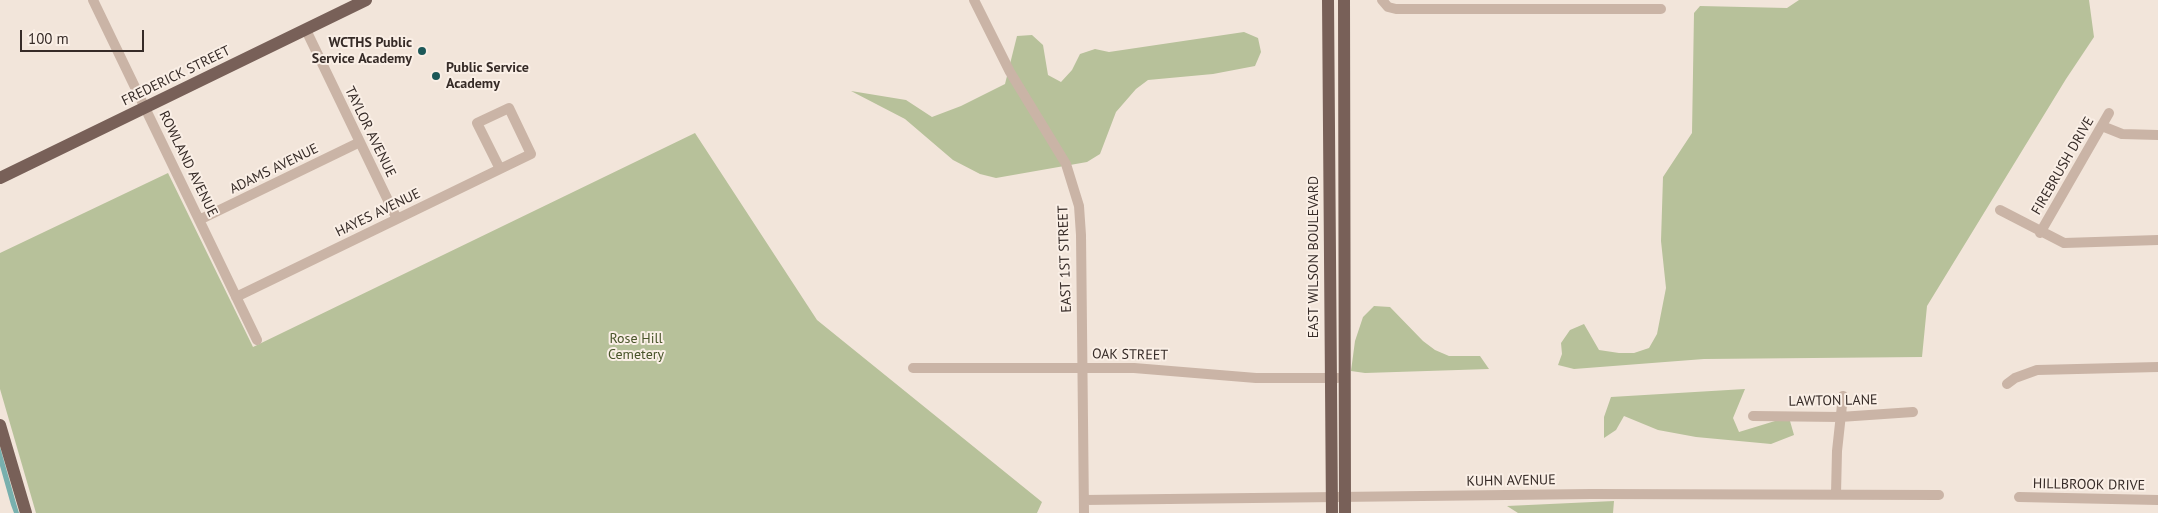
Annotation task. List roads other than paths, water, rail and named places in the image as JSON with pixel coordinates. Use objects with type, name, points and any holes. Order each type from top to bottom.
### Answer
[{"type":"main road","name":"FREDERICK STREET","points":[[0,178],[366,0]]},
{"type":"main road","name":"EAST WILSON BOULEVARD","points":[[1328,0],[1332,513]]},
{"type":"main road","points":[[1344,0],[1345,513]]},
{"type":"main road","points":[[0,425],[26,513]]},
{"type":"street","name":"ROWLAND AVENUE","points":[[93,0],[257,340]]},
{"type":"street","name":"EAST 1ST STREET","points":[[974,0],[1010,72],[1057,148],[1074,185],[1079,206],[1081,235],[1084,513]]},
{"type":"street","points":[[1382,0],[1388,7],[1396,9],[1661,9]]},
{"type":"street","name":"TAYLOR AVENUE","points":[[306,30],[397,219]]},
{"type":"street","name":"HAYES AVENUE","points":[[236,297],[531,154],[509,108],[478,123],[500,169]]},
{"type":"street","name":"FIREBRUSH DRIVE","points":[[2040,233],[2109,113]]},
{"type":"street","points":[[2102,126],[2122,134],[2158,134]]},
{"type":"street","name":"ADAMS AVENUE","points":[[199,220],[360,142]]},
{"type":"street","points":[[2000,210],[2040,233],[2064,243],[2158,240]]},
{"type":"street","points":[[2007,384],[2021,375],[2037,370],[2158,367]]},
{"type":"street","name":"OAK STREET","points":[[913,368],[1163,369],[1256,378],[1346,378]]},
{"type":"street","points":[[1836,494],[1843,396]]},
{"type":"street","name":"LAWTON LANE","points":[[1753,416],[1840,417],[1913,412]]},
{"type":"street","name":"KUHN AVENUE","points":[[1084,500],[1591,494],[1939,495]]},
{"type":"street","name":"HILLBROOK DRIVE","points":[[2018,497],[2158,500]]},
{"type":"water","points":[[0,447],[19,513],[14,513],[11,505],[0,466]]},
{"type":"place","name":"WCTHS Public Service Academy","points":[[422,51]]},
{"type":"place","name":"Public Service Academy","points":[[436,76]]},
{"type":"park label","name":"Rose Hill Cemetery","points":[[636,348]]}]
